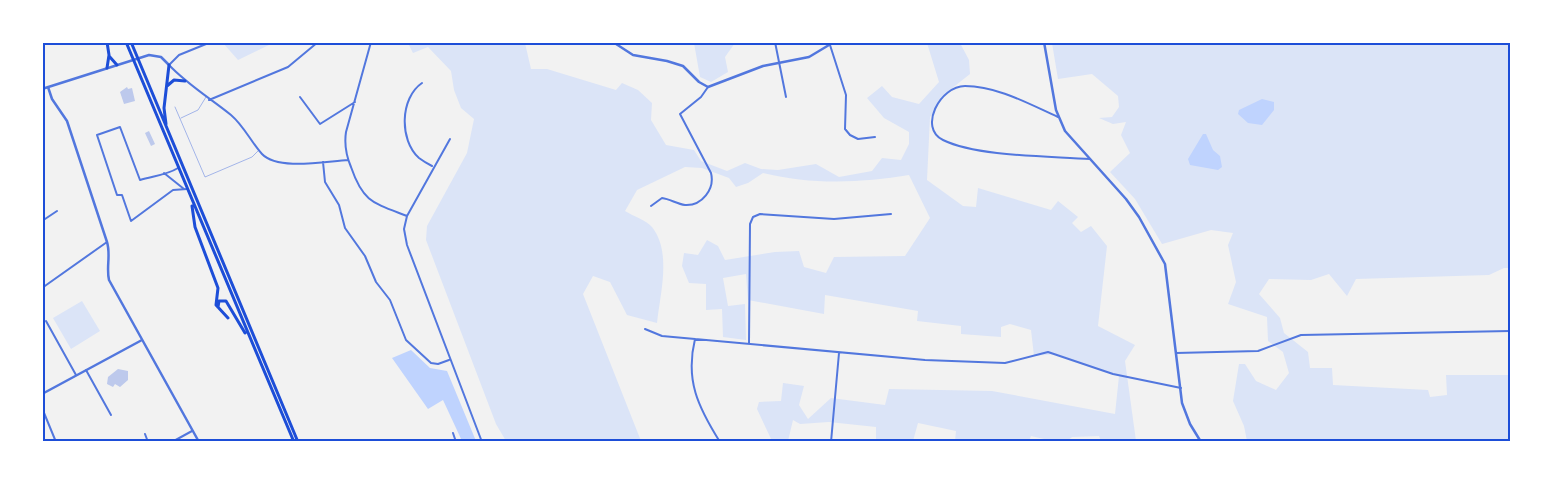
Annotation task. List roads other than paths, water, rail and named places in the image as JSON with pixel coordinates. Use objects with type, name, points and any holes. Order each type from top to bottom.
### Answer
[{"type":"highway","points":[[107,68],[108,42]]},
{"type":"highway","points":[[126,42],[168,132],[296,442]]},
{"type":"highway","points":[[131,42],[135,59],[185,189],[296,442]]},
{"type":"highway","points":[[109,55],[117,65]]},
{"type":"highway","points":[[168,132],[164,108],[169,65]]},
{"type":"highway","points":[[166,89],[174,80],[185,81]]},
{"type":"highway","points":[[192,202],[194,224],[218,288],[215,302],[228,318]]},
{"type":"highway","points":[[218,308],[219,301],[227,302],[251,342]]},
{"type":"street","points":[[169,65],[179,55],[211,42]]},
{"type":"street","points":[[210,100],[288,67],[318,42]]},
{"type":"street","points":[[371,42],[344,142],[358,188],[368,198],[406,216]]},
{"type":"street","points":[[613,42],[633,55],[667,61],[682,66],[699,82],[708,86]]},
{"type":"street","points":[[775,42],[786,97]]},
{"type":"street","points":[[652,206],[662,198],[685,205],[698,203],[704,199],[710,187],[711,173],[681,111],[701,97],[708,86],[748,70],[802,59],[834,42]]},
{"type":"street","points":[[1044,42],[1048,76],[1058,117],[1064,131],[1139,217],[1165,264],[1180,388],[1185,410],[1201,442]]},
{"type":"street","points":[[830,45],[846,96],[845,128],[858,139],[875,137]]},
{"type":"street","points":[[42,88],[135,59],[154,55],[162,57],[185,81],[236,119],[265,157],[282,162],[303,164],[348,160]]},
{"type":"street","points":[[422,83],[413,89],[408,98],[405,122],[406,136],[418,158],[433,167]]},
{"type":"street","points":[[1058,117],[993,90],[963,86],[949,89],[940,99],[935,106],[933,127],[935,134],[944,140],[986,151],[1090,160]]},
{"type":"street","points":[[48,87],[52,99],[67,121],[107,242],[110,252],[109,280],[199,442]]},
{"type":"street","points":[[300,97],[318,123],[355,102]]},
{"type":"street","points":[[178,168],[164,174],[140,180],[120,127],[97,134],[117,195],[122,195],[130,221],[173,190],[185,189]]},
{"type":"street","points":[[450,139],[406,216],[404,229],[407,245],[482,442]]},
{"type":"street","points":[[323,162],[325,182],[339,204],[345,228],[365,256],[376,282],[390,300],[406,340],[431,363],[438,364],[450,360]]},
{"type":"street","points":[[164,174],[185,189]]},
{"type":"street","points":[[42,221],[57,210]]},
{"type":"street","points":[[749,344],[750,224],[753,217],[760,214],[777,214],[834,219],[891,214]]},
{"type":"street","points":[[42,288],[107,242]]},
{"type":"street","points":[[46,321],[76,375]]},
{"type":"street","points":[[645,329],[662,336],[925,360],[1012,362],[1048,352],[1113,374],[1180,388]]},
{"type":"street","points":[[1176,353],[1258,351],[1301,335],[1510,331]]},
{"type":"street","points":[[695,339],[690,362],[692,380],[707,420],[720,442]]},
{"type":"street","points":[[42,394],[142,340]]},
{"type":"street","points":[[831,442],[839,353]]},
{"type":"street","points":[[86,370],[111,415]]},
{"type":"street","points":[[42,408],[56,442]]},
{"type":"street","points":[[172,442],[193,430]]},
{"type":"street","points":[[453,433],[456,442]]},
{"type":"street","points":[[144,434],[148,442]]},
{"type":"lane","points":[[180,118],[198,110],[206,97]]},
{"type":"lane","points":[[175,107],[205,177],[252,157],[259,150]]},
{"type":"water","points":[[1262,99],[1274,102],[1274,110],[1262,125],[1248,123],[1238,114],[1239,110]]},
{"type":"water","points":[[1203,134],[1206,134],[1213,150],[1220,156],[1222,167],[1218,170],[1190,165],[1188,159]]},
{"type":"water","points":[[411,350],[430,368],[447,371],[476,441],[462,441],[443,400],[428,409],[392,358]]}]
